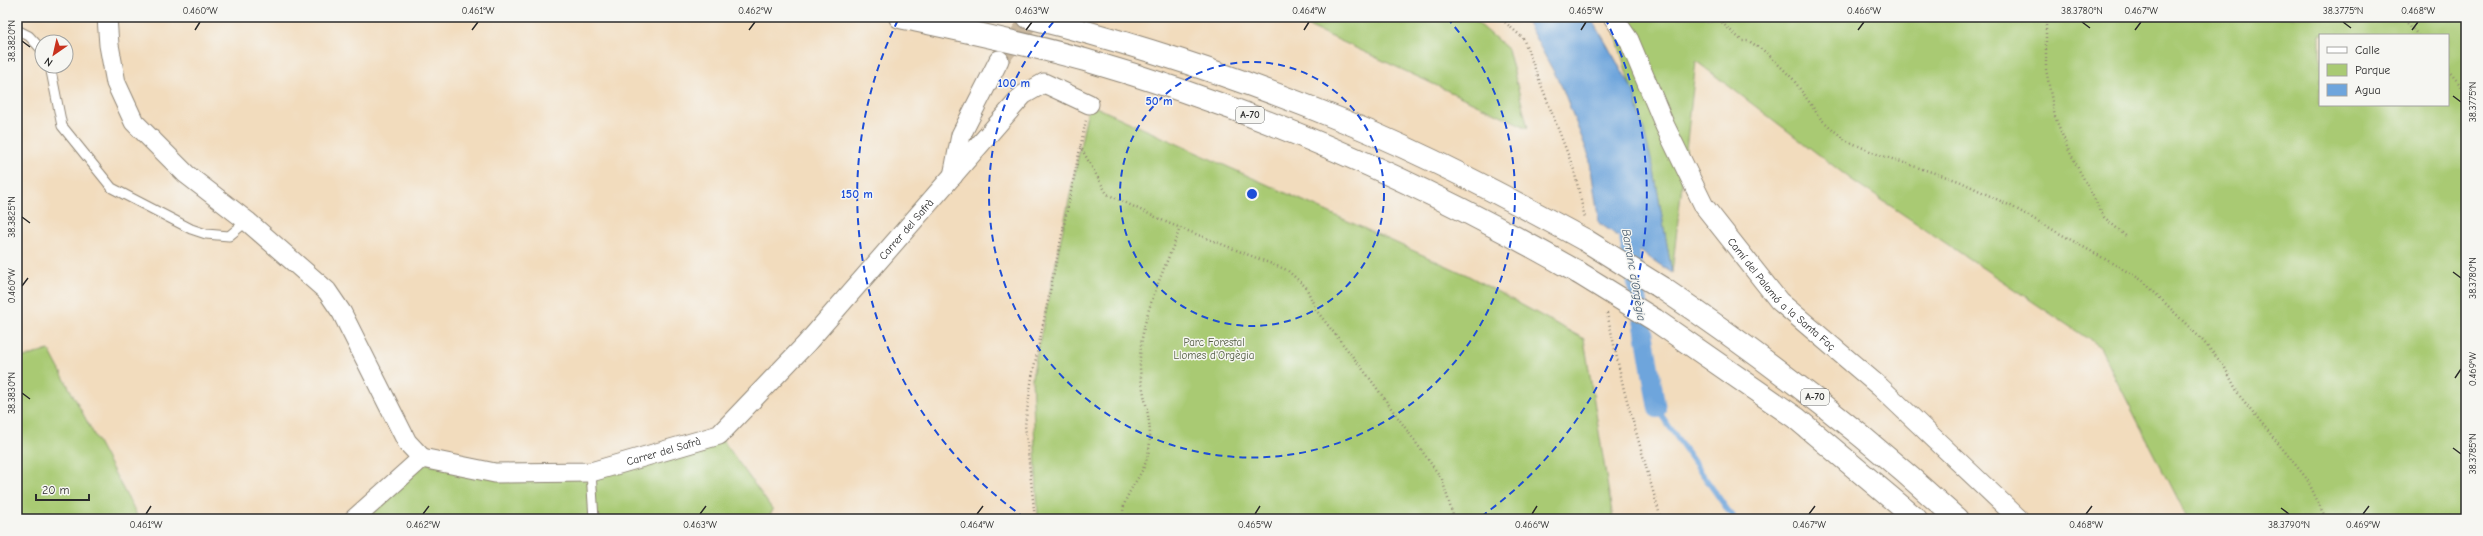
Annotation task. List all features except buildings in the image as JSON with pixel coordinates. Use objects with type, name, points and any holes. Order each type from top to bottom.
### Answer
[{"type":"highway","name":"A-70","points":[[900,17],[1085,60],[1274,124],[1437,196],[1508,232],[1579,273],[1655,320],[1796,418],[1916,519]]},
{"type":"highway","name":"A-70","points":[[1028,17],[1138,48],[1344,121],[1444,167],[1585,240],[1662,288],[1733,336],[1825,405],[1886,455],[1957,519]]},
{"type":"street","points":[[107,17],[109,45],[116,83],[134,122],[186,174],[248,221],[327,290],[342,313],[408,442],[422,458],[354,519]]},
{"type":"street","name":"Camí del Palamó a la Santa Faç","points":[[1613,17],[1628,40],[1664,126],[1704,206],[1779,300],[1880,387],[2019,519]]},
{"type":"street","points":[[953,177],[961,135],[999,60]]},
{"type":"street","name":"Carrer del Safrà","points":[[422,458],[495,473],[591,472],[718,434],[806,344],[1023,95],[1044,83],[1089,104]]},
{"type":"lane","points":[[17,30],[29,36],[34,41]]},
{"type":"lane","points":[[52,74],[62,126],[112,188],[191,229],[206,234],[229,236],[248,221]]},
{"type":"lane","points":[[591,472],[594,519]]},
{"type":"path","points":[[1716,17],[1742,41],[1749,41],[1768,53],[1793,79],[1821,119],[1845,140],[1877,154],[1959,182],[2011,206],[2142,280],[2203,341],[2224,366],[2239,395],[2307,479],[2326,519]]},
{"type":"path","points":[[2046,17],[2046,70],[2055,117],[2068,149],[2104,217],[2127,237]]},
{"type":"path","points":[[2402,17],[2417,34]]},
{"type":"path","points":[[2449,71],[2466,92]]},
{"type":"path","points":[[1035,519],[1025,425],[1032,377],[1089,104]]},
{"type":"path","points":[[1080,146],[1107,194],[1180,228],[1287,270],[1306,287],[1316,310],[1368,376],[1442,479],[1454,519]]},
{"type":"path","points":[[1123,519],[1122,506],[1147,459],[1150,427],[1140,367],[1144,323],[1180,228]]},
{"type":"green space","points":[[1289,17],[1471,17],[1508,49],[1528,128]]},
{"type":"green space","points":[[1611,17],[2466,17],[2466,519],[2187,519],[2100,347],[1852,180],[1696,61],[1672,273],[1654,171]]},
{"type":"green space","name":"Parc Forestal Llomes d'Orgègia","points":[[1089,104],[1467,275],[1584,339],[1613,519],[1038,519],[1032,377]]},
{"type":"green space","points":[[49,350],[139,519],[17,519],[17,359]]},
{"type":"green space","points":[[719,435],[773,510],[767,519],[354,519],[422,458],[591,472]]},
{"type":"water","points":[[1524,17],[1591,17],[1634,92],[1654,171],[1672,273],[1599,223],[1589,156],[1562,87]]},
{"type":"waterway","name":"Barranc d'Orgègia","points":[[1625,219],[1657,409]]},
{"type":"waterway","name":"Barranc d'Orgègia","points":[[1657,409],[1734,519]]},
{"type":"tunnel","points":[[999,60],[1033,17]]}]
